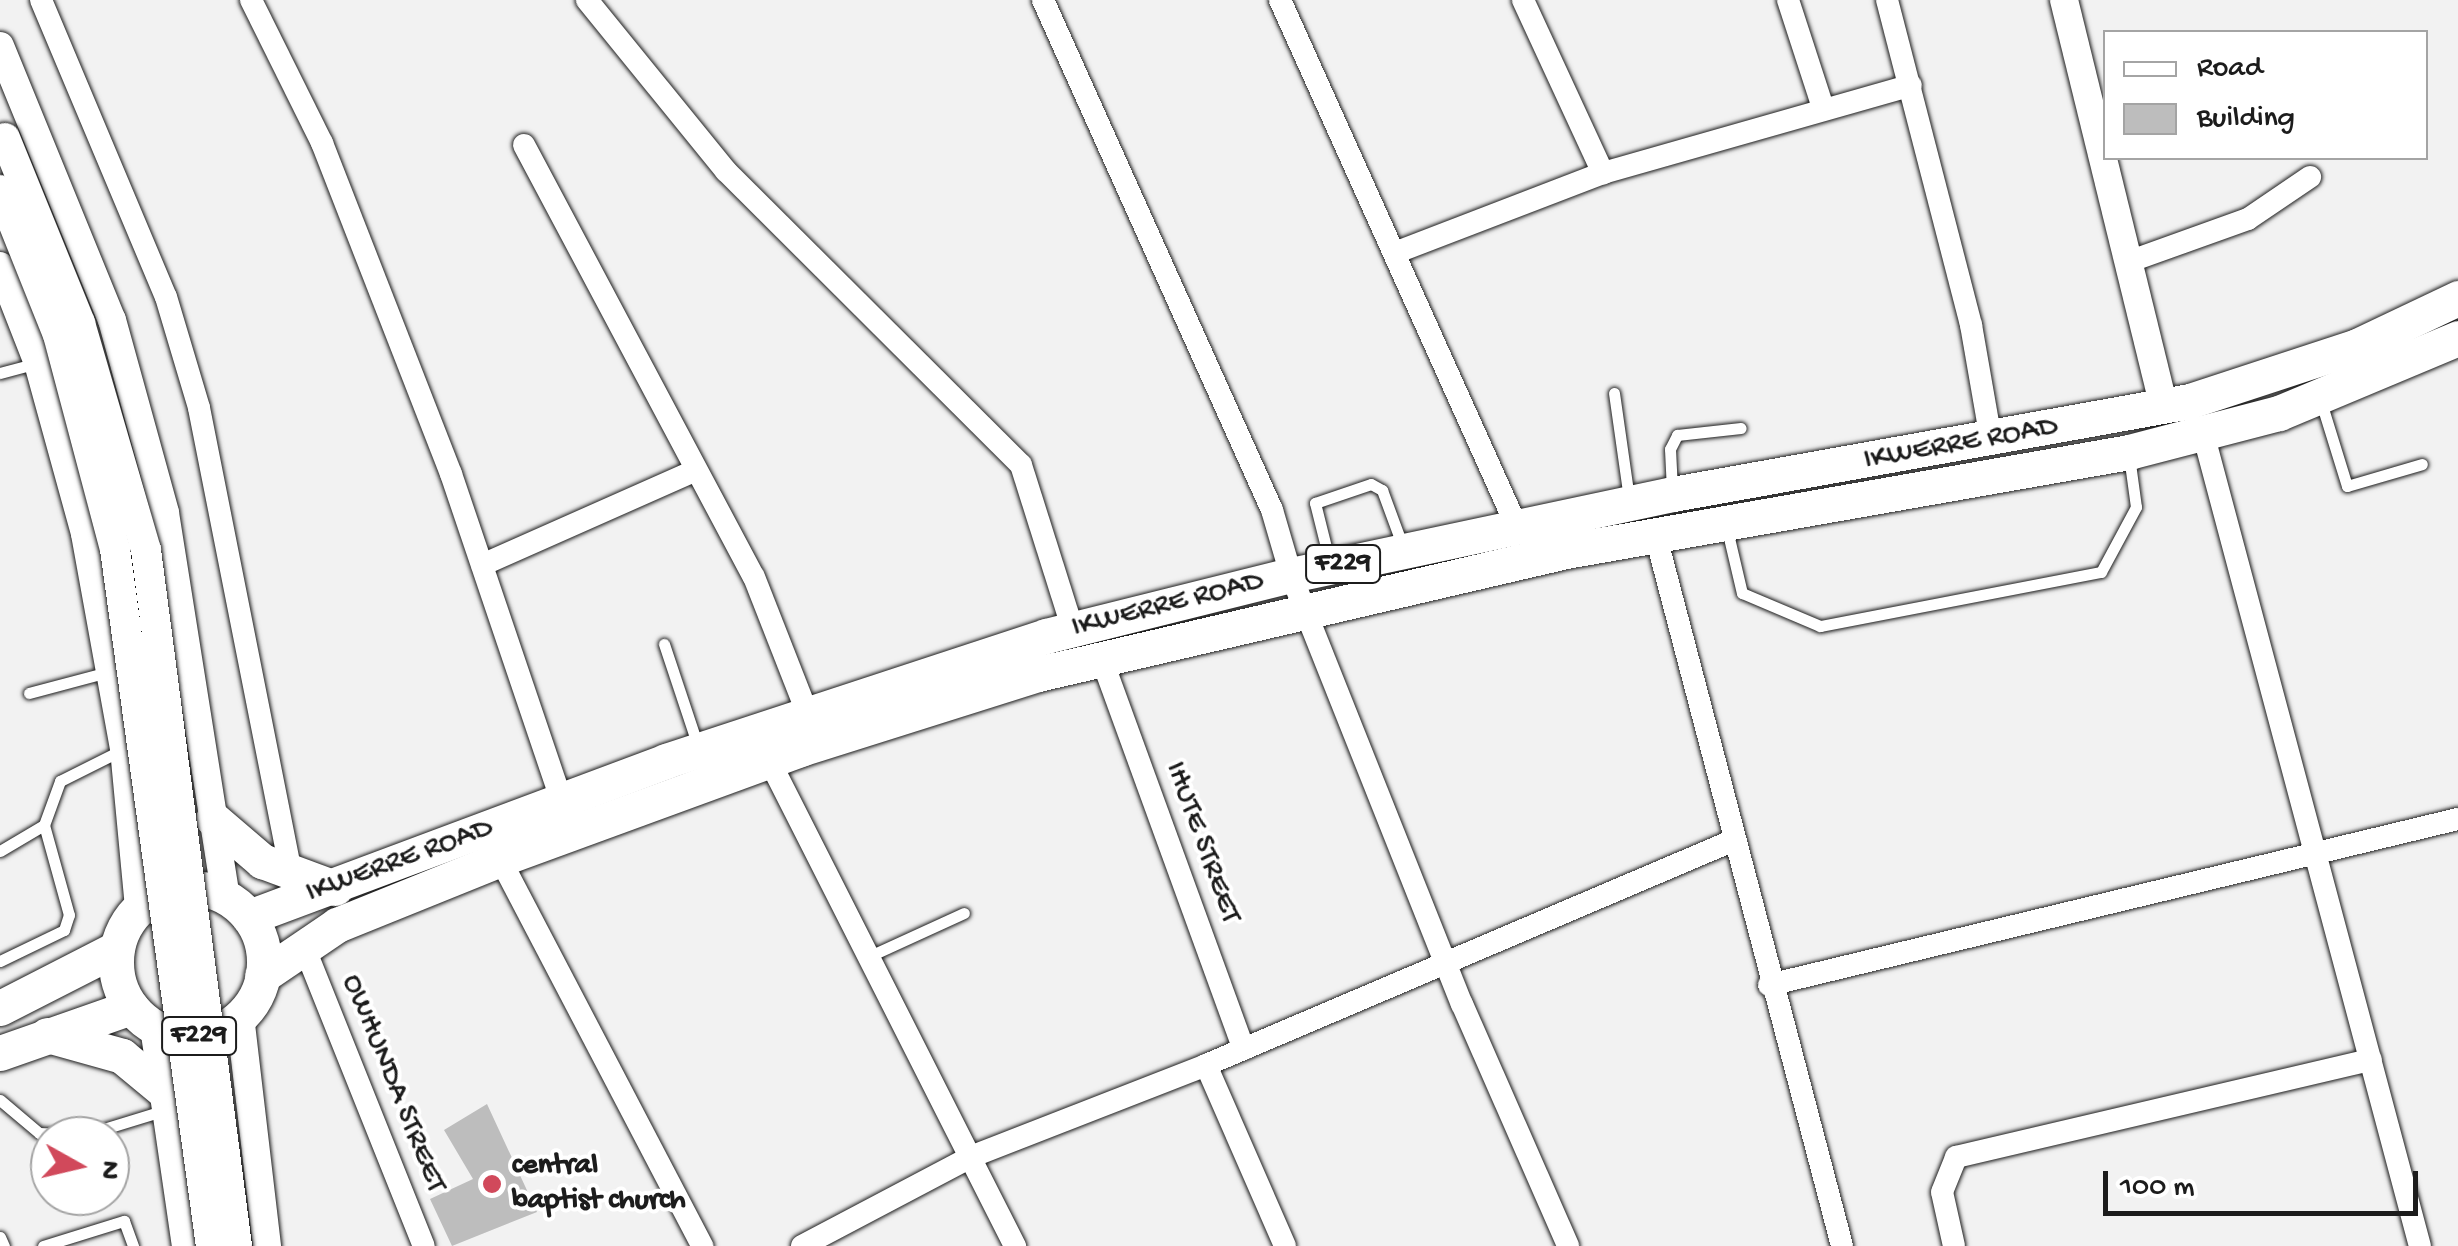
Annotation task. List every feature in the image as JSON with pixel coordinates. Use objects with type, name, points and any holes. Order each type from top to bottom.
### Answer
[{"type":"main road","points":[[4,138],[80,323],[146,550],[211,1246]]},
{"type":"main road","points":[[0,190],[58,335],[116,549],[236,1246]]},
{"type":"main road","name":"IKWERRE ROAD","points":[[262,976],[304,944],[500,859],[769,760],[1298,591],[1331,567],[1673,494],[2164,407],[2357,346],[2458,298]]},
{"type":"main road","name":"IKWERRE ROAD","points":[[237,906],[334,888],[807,712],[1072,630],[2128,452],[2320,398],[2458,338]]},
{"type":"main road","points":[[213,818],[262,861],[292,876],[334,888]]},
{"type":"main road","name":"F229","points":[[0,1054],[47,1035],[142,1017],[199,1036],[240,1016],[262,976],[262,945],[237,906],[180,888],[139,908]]},
{"type":"main road","points":[[0,1008],[117,948],[139,908]]},
{"type":"main road","name":"F229","points":[[117,948],[118,979],[142,1017]]},
{"type":"main road","points":[[47,1035],[122,1056],[165,1100]]},
{"type":"street","points":[[41,0],[166,297],[193,389],[292,876]]},
{"type":"street","points":[[251,0],[322,143],[482,565],[562,802]]},
{"type":"street","points":[[586,0],[726,171],[1021,465],[1072,630]]},
{"type":"street","points":[[1043,0],[1272,510],[1298,591],[1445,962],[1568,1246]]},
{"type":"street","points":[[1280,0],[1516,527]]},
{"type":"street","points":[[1524,0],[1603,173]]},
{"type":"street","points":[[1788,0],[1823,108]]},
{"type":"street","points":[[1887,0],[1970,325],[1991,440]]},
{"type":"street","points":[[2064,0],[2103,160]]},
{"type":"street","points":[[0,46],[112,320],[165,513],[202,728],[213,818],[237,906]]},
{"type":"street","points":[[1396,252],[1603,173],[1911,84]]},
{"type":"street","points":[[524,144],[754,578],[807,712]]},
{"type":"street","points":[[2103,160],[2164,407]]},
{"type":"street","points":[[2128,262],[2248,218],[2310,177]]},
{"type":"street","points":[[0,266],[38,363],[85,534],[123,742],[139,908]]},
{"type":"street","points":[[2203,433],[2420,1246]]},
{"type":"street","points":[[482,565],[694,471]]},
{"type":"street","points":[[1655,533],[1769,985],[1842,1246]]},
{"type":"street","name":"IHUTE STREET","points":[[1101,657],[1244,1049]]},
{"type":"street","points":[[123,742],[166,761],[193,748],[202,728]]},
{"type":"street","points":[[769,760],[872,955],[1015,1246]]},
{"type":"street","points":[[1769,985],[2458,819]]},
{"type":"street","points":[[802,1246],[973,1156],[1206,1066],[1732,841]]},
{"type":"street","points":[[500,859],[702,1246]]},
{"type":"street","name":"OWHUNDA STREET","points":[[304,944],[424,1246]]},
{"type":"street","points":[[240,1016],[256,1187],[267,1246]]},
{"type":"street","points":[[142,1017],[165,1100],[186,1246]]},
{"type":"street","points":[[1954,1246],[1942,1192],[1956,1158],[2372,1060]]},
{"type":"street","points":[[1206,1066],[1285,1246]]},
{"type":"street","points":[[178,1203],[187,1177],[204,1166],[239,1170],[256,1187]]},
{"type":"lane","points":[[0,373],[38,363]]},
{"type":"lane","points":[[1614,393],[1630,504]]},
{"type":"lane","points":[[2320,398],[2346,486],[2422,464]]},
{"type":"lane","points":[[1673,494],[1670,448],[1677,436],[1741,428]]},
{"type":"lane","points":[[1725,521],[1742,594],[1820,626],[2102,572],[2136,507],[2128,452]]},
{"type":"lane","points":[[1331,567],[1315,504],[1371,484],[1382,490],[1404,551]]},
{"type":"lane","points":[[664,644],[699,750]]},
{"type":"lane","points":[[29,693],[112,671]]},
{"type":"lane","points":[[0,962],[64,930],[69,915],[44,826],[60,781],[123,742]]},
{"type":"lane","points":[[0,851],[44,826]]},
{"type":"lane","points":[[872,955],[964,913]]},
{"type":"lane","points":[[0,1100],[40,1133],[84,1135],[165,1100]]},
{"type":"lane","points":[[44,1246],[73,1242],[124,1221],[133,1246]]},
{"type":"lane","points":[[0,1236],[4,1246]]},
{"type":"building","name":"central baptist church","points":[[487,1104],[537,1212],[452,1246],[430,1199],[473,1179],[444,1130]]},
{"type":"place","name":"central baptist church","points":[[492,1184]]}]
